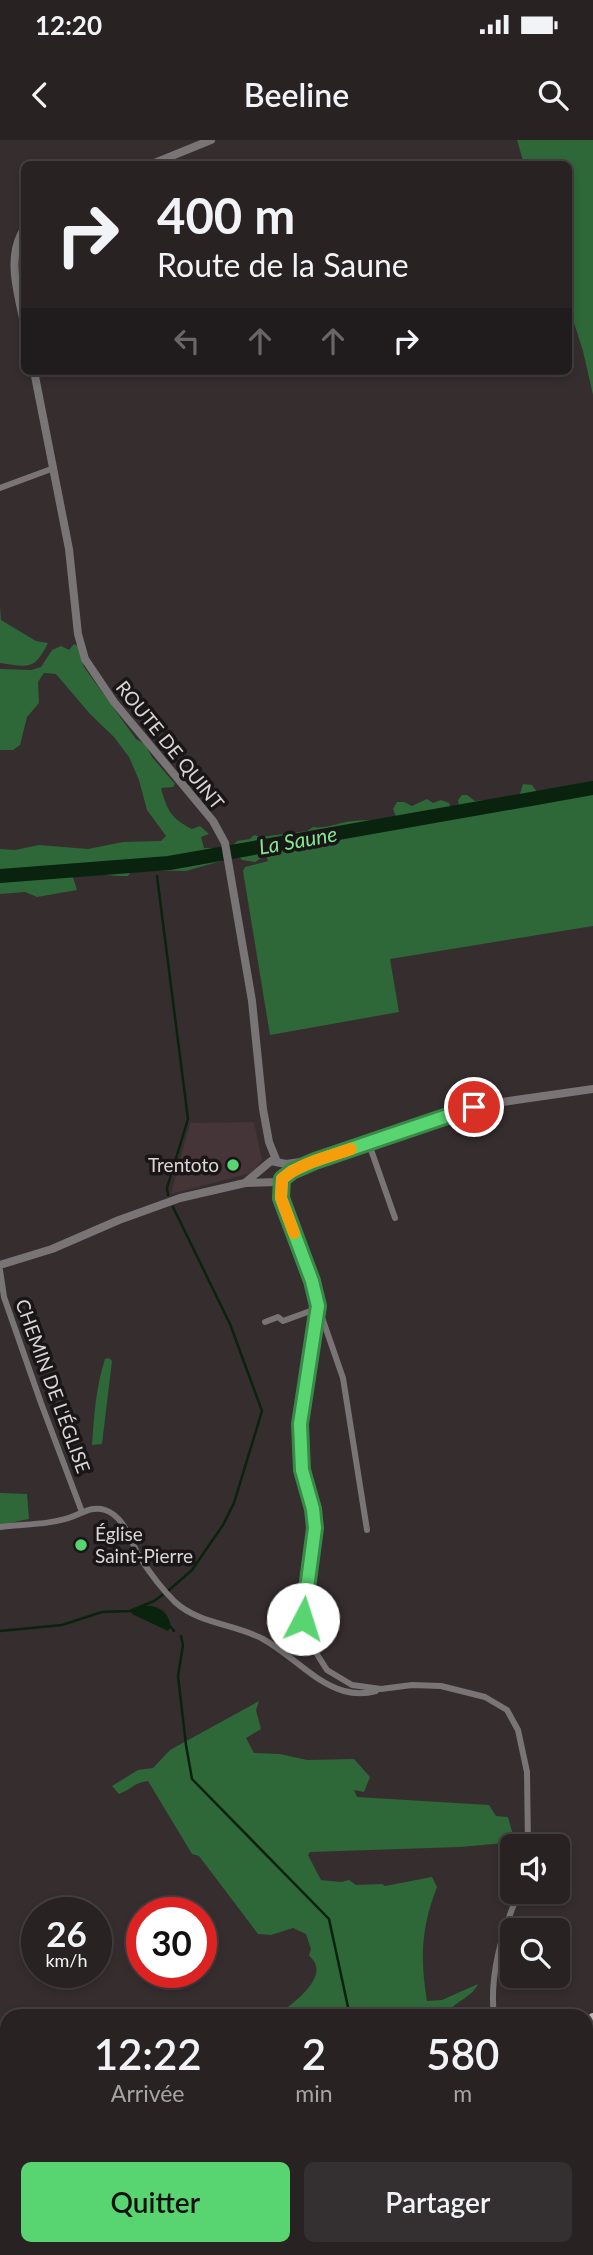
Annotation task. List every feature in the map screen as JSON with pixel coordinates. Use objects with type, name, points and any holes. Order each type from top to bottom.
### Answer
[{"type":"street","points":[[159,161],[211,140]]},
{"type":"street","points":[[21,236],[14,268],[21,306]]},
{"type":"street","name":"ROUTE DE QUINT","points":[[35,375],[54,467],[72,570],[78,634],[85,659],[114,702],[218,827],[225,843],[252,1001],[261,1099],[269,1142],[279,1162]]},
{"type":"street","points":[[0,488],[54,467]]},
{"type":"street","points":[[0,1267],[52,1249],[159,1205],[245,1183],[270,1182],[283,1178],[315,1161],[481,1105],[593,1088]]},
{"type":"street","name":"ROUTE DE QUINT","points":[[265,1166],[269,1142]]},
{"type":"street","points":[[369,1144],[394,1218]]},
{"type":"street","points":[[245,1183],[265,1166],[279,1162],[315,1161]]},
{"type":"street","points":[[279,1162],[285,1171],[281,1198]]},
{"type":"street","points":[[265,1166],[264,1176],[281,1198],[312,1281],[343,1378],[367,1530]]},
{"type":"street","name":"CHEMIN DE L'ÉGLISE","points":[[0,1267],[8,1309],[82,1512]]},
{"type":"street","points":[[265,1322],[278,1317],[283,1321],[318,1306]]},
{"type":"street","points":[[318,1306],[300,1424],[302,1470],[313,1509],[315,1528],[303,1606],[304,1629],[318,1658],[335,1675],[352,1685],[381,1689]]},
{"type":"street","points":[[0,1527],[65,1519],[101,1508],[114,1515],[146,1566],[175,1602],[191,1614],[266,1641],[315,1676],[343,1691],[362,1694],[412,1685],[441,1686],[485,1697],[507,1710],[515,1721],[525,1755],[529,1787],[528,1834]]},
{"type":"street","points":[[494,2009],[498,1960],[514,1904]]},
{"type":"shaded area","points":[[254,1122],[262,1160],[251,1173],[171,1194],[190,1123]]},
{"type":"shaded area","points":[[142,1606],[153,1606],[165,1613],[171,1627],[168,1631],[130,1611]]},
{"type":"green space","points":[[517,140],[593,140],[593,395],[572,316],[572,161],[523,161]]},
{"type":"green space","points":[[0,606],[1,620],[36,641],[48,643],[34,663],[24,666],[0,663]]},
{"type":"green space","points":[[74,644],[79,647],[84,667],[136,739],[145,744],[152,757],[175,784],[173,787],[161,788],[171,813],[192,829],[200,826],[209,834],[201,837],[204,848],[221,848],[221,861],[186,871],[132,870],[128,876],[72,874],[77,890],[37,897],[25,892],[0,894],[0,849],[15,850],[39,845],[88,849],[123,842],[161,841],[166,836],[147,810],[129,757],[56,674],[44,673],[38,682],[39,703],[27,717],[20,745],[13,750],[0,750],[0,669],[31,670],[41,667],[52,650],[61,646],[69,650]]},
{"type":"green space","points":[[523,784],[532,785],[537,792],[593,784],[593,926],[390,959],[399,1012],[270,1035],[243,871],[245,867],[268,861],[266,855],[255,862],[242,860],[231,848],[237,841],[250,839],[254,835],[261,837],[307,831],[313,827],[352,821],[397,819],[393,809],[397,802],[412,806],[427,799],[433,803],[441,800],[449,803],[451,808],[459,807],[458,800],[462,795],[475,801],[519,797]]},
{"type":"green space","points":[[105,1359],[112,1361],[102,1444],[92,1445],[99,1380]]},
{"type":"green space","points":[[0,1493],[27,1494],[29,1519],[0,1525]]},
{"type":"green space","points":[[259,1701],[256,1710],[261,1729],[246,1738],[254,1753],[280,1754],[307,1760],[354,1759],[370,1777],[364,1792],[354,1790],[357,1797],[489,1805],[496,1816],[508,1817],[513,1834],[500,1834],[500,1843],[310,1852],[308,1855],[321,1880],[349,1880],[356,1885],[385,1886],[432,1877],[437,1887],[423,1943],[427,2001],[442,2000],[478,1984],[475,1989],[451,2009],[285,2009],[307,1989],[316,1972],[315,1964],[309,1956],[311,1949],[306,1934],[293,1928],[271,1935],[258,1934],[199,1856],[192,1854],[148,1781],[119,1794],[112,1786],[138,1770],[153,1768],[170,1750]]},
{"type":"waterway","name":"La Saune","points":[[0,876],[169,863],[593,788]]},
{"type":"waterway","name":"La Saune","points":[[155,864],[156,868]]},
{"type":"waterway","points":[[157,876],[188,1119],[167,1188],[168,1195]]},
{"type":"waterway","points":[[168,1591],[192,1570],[223,1525],[234,1503],[262,1411],[230,1324],[173,1207]]},
{"type":"waterway","points":[[0,1631],[62,1625],[102,1612],[130,1611],[165,1593]]},
{"type":"waterway","points":[[171,1627],[174,1631]]},
{"type":"waterway","points":[[181,1636],[183,1645],[178,1676],[192,1779],[329,1919],[347,2009]]},
{"type":"slow traffic","points":[[294,1233],[281,1198],[282,1179],[292,1171],[351,1149]]},
{"type":"place","name":"Trentoto","points":[[233,1165]]},
{"type":"place","name":"Église Saint-Pierre","points":[[81,1545]]},
{"type":"route","points":[[303,1619],[315,1520],[302,1470],[299,1440],[318,1306],[312,1281],[281,1198],[282,1179],[292,1171],[315,1161],[474,1107]]}]
